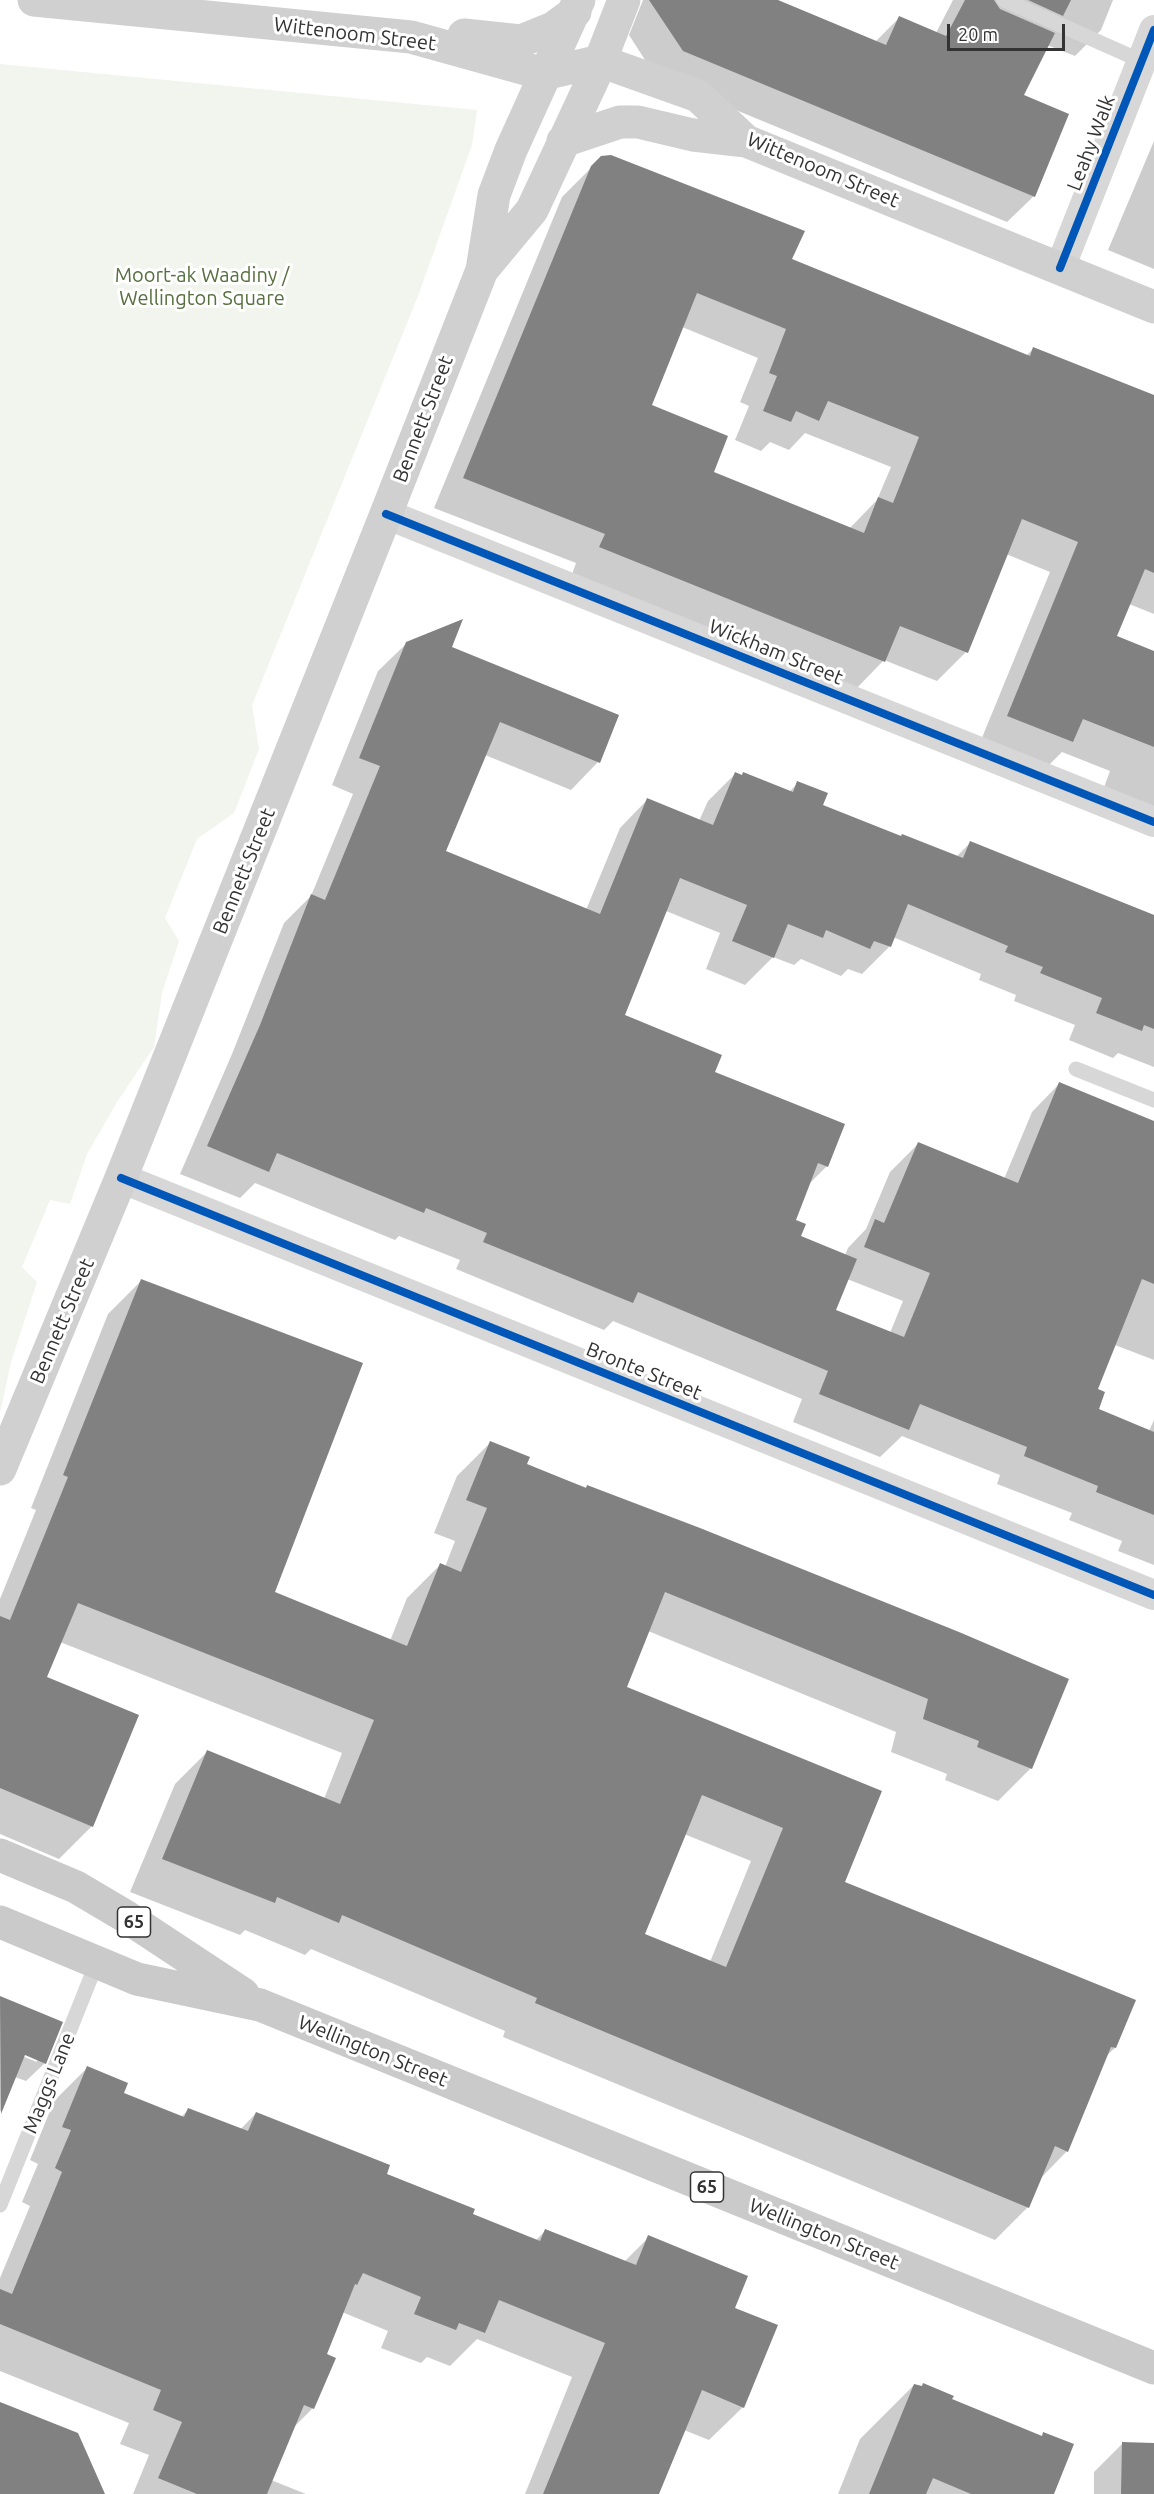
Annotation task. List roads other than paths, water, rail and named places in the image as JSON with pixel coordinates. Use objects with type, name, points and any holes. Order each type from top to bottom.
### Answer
[{"type":"main road","name":"Wittenoom Street","points":[[34,0],[411,37],[544,74],[600,61],[698,96],[746,141],[1154,307]]},
{"type":"main road","name":"Bennett Street","points":[[482,270],[532,210],[600,61],[624,0]]},
{"type":"main road","points":[[411,37],[460,35],[522,41],[553,28],[577,6]]},
{"type":"main road","name":"Bennett Street","points":[[0,1469],[121,1178],[386,514],[482,270],[494,195],[526,113],[577,6]]},
{"type":"main road","points":[[563,141],[620,122],[638,122],[693,135],[746,141]]},
{"type":"main road","name":"Wellington Street","points":[[0,1855],[76,1887],[125,1916],[260,2005]]},
{"type":"main road","name":"Wellington Street","points":[[0,1922],[137,1979],[260,2005],[1154,2368]]},
{"type":"street","name":"Leahy Walk","points":[[1060,268],[1148,64],[1154,30]]},
{"type":"street","name":"Wickham Street","points":[[386,514],[1154,822]]},
{"type":"street","name":"Bronte Street","points":[[121,1178],[1154,1595]]},
{"type":"lane","points":[[1004,0],[1148,64]]},
{"type":"lane","points":[[1076,1069],[1154,1100]]},
{"type":"lane","name":"Maggs Lane","points":[[0,2205],[97,1962]]},
{"type":"park label","name":"Moort-ak Waadiny / Wellington Square","points":[[202,286]]}]
